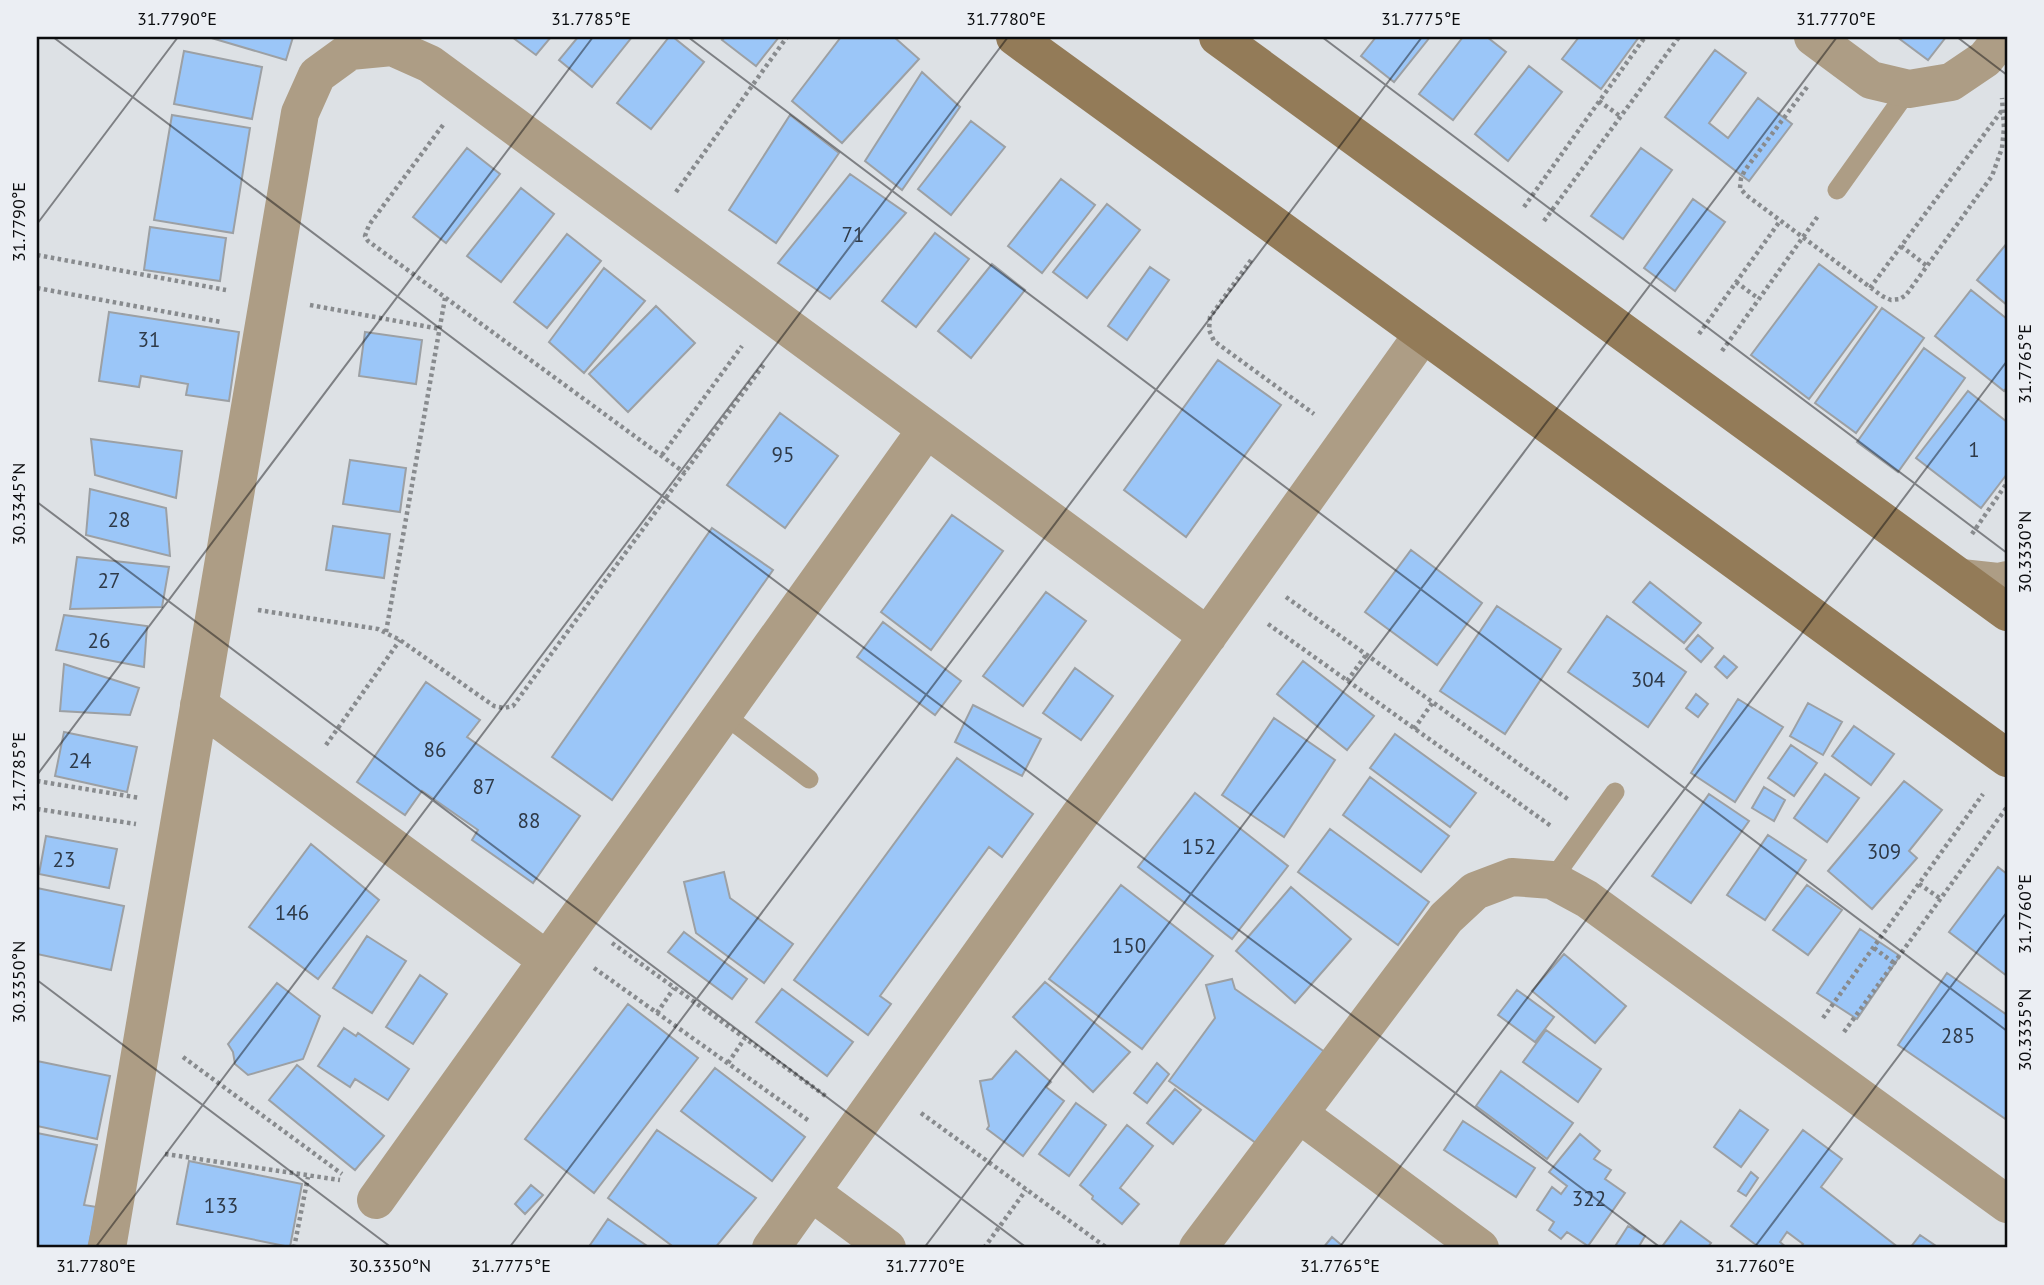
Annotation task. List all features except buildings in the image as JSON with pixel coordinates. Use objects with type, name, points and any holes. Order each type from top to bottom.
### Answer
[{"type":"street","points":[[1015,37],[1423,334],[1999,771]]},
{"type":"street","points":[[1219,37],[2007,612]]},
{"type":"street","points":[[1813,37],[1871,80],[1909,89],[1951,82],[1985,59],[2003,37]]},
{"type":"street","points":[[107,1248],[300,113],[317,75],[353,44],[392,47],[430,64],[1208,636]]},
{"type":"street","points":[[771,1248],[1423,334]]},
{"type":"street","points":[[376,1200],[926,430]]},
{"type":"street","points":[[1955,574],[1998,582],[2007,580]]},
{"type":"street","points":[[199,705],[302,780],[561,941]]},
{"type":"street","points":[[1198,1248],[1446,918],[1475,891],[1512,877],[1552,880],[1587,899],[2007,1203]]},
{"type":"street","points":[[1299,1114],[1480,1248]]},
{"type":"street","points":[[811,1192],[887,1248]]},
{"type":"lane","points":[[1837,190],[1909,89]]},
{"type":"lane","points":[[723,714],[809,779]]},
{"type":"lane","points":[[1552,880],[1615,792]]},
{"type":"path","points":[[652,227],[787,37]]},
{"type":"path","points":[[1509,249],[1599,101],[1645,37]]},
{"type":"path","points":[[1509,249],[1620,116],[1679,37]]},
{"type":"path","points":[[467,92],[369,225],[365,236],[368,241],[445,298],[685,472]]},
{"type":"path","points":[[1599,101],[1620,116]]},
{"type":"path","points":[[1870,288],[2004,108]]},
{"type":"path","points":[[1685,377],[1759,299],[1837,190]]},
{"type":"path","points":[[1685,377],[1736,282],[1780,221]]},
{"type":"path","points":[[1275,226],[1210,317],[1209,330],[1214,341],[1349,439]]},
{"type":"path","points":[[1901,246],[1927,266]]},
{"type":"path","points":[[1736,282],[1759,299]]},
{"type":"path","points":[[37,288],[263,329]]},
{"type":"path","points":[[386,632],[445,298]]},
{"type":"path","points":[[662,455],[778,320]]},
{"type":"path","points":[[216,604],[369,626],[400,640],[494,706],[513,706],[685,472],[778,320]]},
{"type":"path","points":[[1955,574],[2007,483]]},
{"type":"path","points":[[1243,586],[1366,654],[1596,818]]},
{"type":"path","points":[[1243,586],[1347,681],[1577,845]]},
{"type":"path","points":[[302,780],[400,640]]},
{"type":"path","points":[[1347,681],[1366,654]]},
{"type":"path","points":[[1414,729],[1433,702]]},
{"type":"path","points":[[1809,1060],[1874,948],[1999,771]]},
{"type":"path","points":[[37,781],[181,817]]},
{"type":"path","points":[[1809,1060],[1894,963],[2007,807]]},
{"type":"path","points":[[37,809],[181,817]]},
{"type":"path","points":[[1919,884],[1941,899]]},
{"type":"path","points":[[561,941],[674,988],[745,1038],[853,1134]]},
{"type":"path","points":[[561,941],[728,1063],[853,1134]]},
{"type":"path","points":[[1874,948],[1894,963]]},
{"type":"path","points":[[657,1013],[674,988]]},
{"type":"path","points":[[124,1148],[308,1177],[351,1181],[144,1028]]},
{"type":"path","points":[[728,1063],[745,1038]]},
{"type":"path","points":[[886,1087],[1107,1248]]},
{"type":"path","points":[[294,1248],[308,1177]]},
{"type":"path","points":[[984,1248],[1026,1190]]}]
